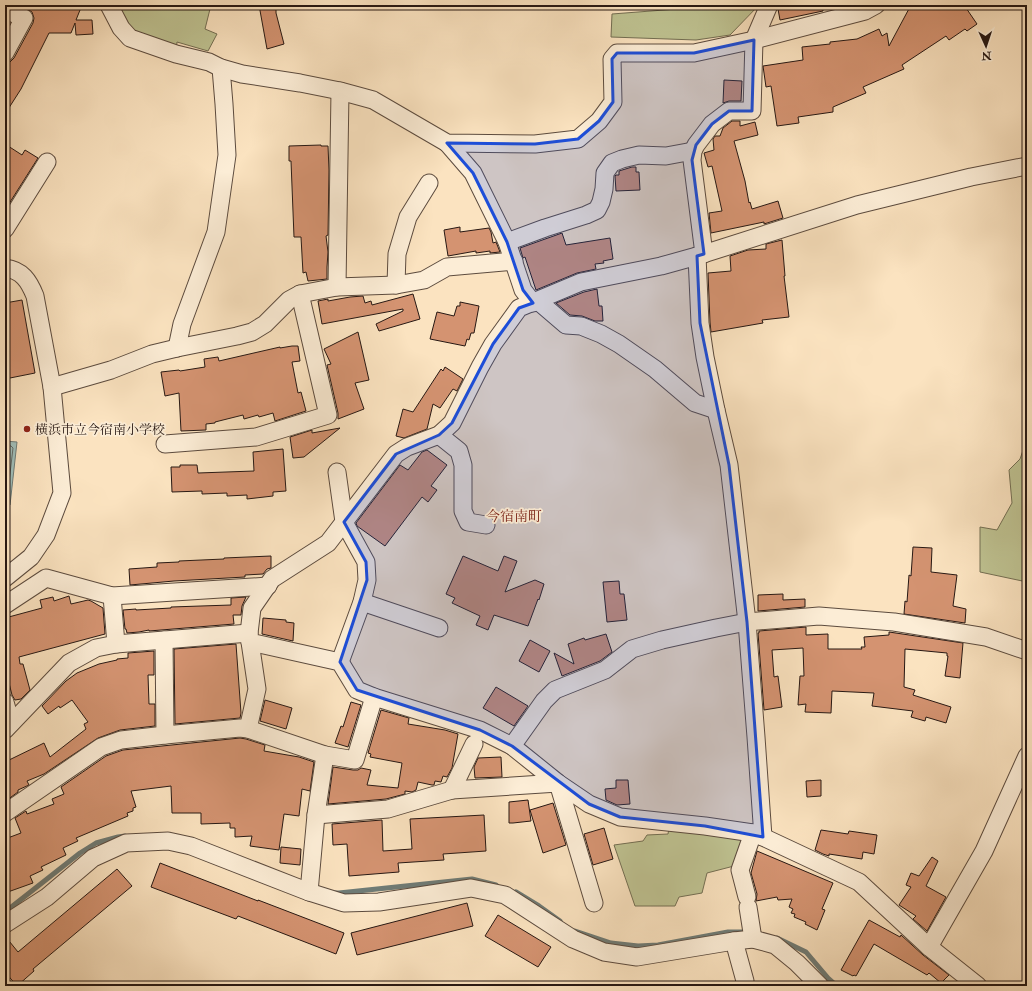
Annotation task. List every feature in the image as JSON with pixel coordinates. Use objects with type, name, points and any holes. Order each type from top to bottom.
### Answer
[{"type":"street","points":[[109,5],[121,28],[130,38],[176,54],[209,62],[221,68],[242,74],[300,83],[340,91],[373,100],[447,143],[473,173],[507,242],[528,300],[566,325],[581,326],[601,334],[619,344],[655,369],[695,403],[716,410]]},
{"type":"street","points":[[753,939],[748,902],[740,870],[758,835],[756,737],[746,622],[729,465],[705,357],[700,323],[700,255],[692,160],[696,145],[712,124],[729,111],[752,111],[754,40],[769,5]]},
{"type":"street","points":[[447,143],[535,144],[578,139],[599,121],[613,102],[612,59],[617,53],[694,53],[754,40],[865,11],[876,5]]},
{"type":"street","points":[[5,10],[24,18],[5,53]]},
{"type":"street","points":[[177,348],[182,324],[216,232],[227,155],[221,68]]},
{"type":"street","points":[[337,287],[340,91]]},
{"type":"street","points":[[507,242],[597,210],[601,202],[606,173],[612,163],[639,155],[666,156],[693,152]]},
{"type":"street","points":[[5,229],[47,162]]},
{"type":"street","points":[[248,729],[257,689],[249,637],[252,608],[272,579],[328,543],[396,454],[406,447],[439,434],[452,423],[490,350],[528,300],[581,282],[661,266],[700,255],[857,205],[971,177],[1027,166]]},
{"type":"street","points":[[396,285],[397,254],[408,217],[429,183]]},
{"type":"street","points":[[52,387],[111,370],[152,354],[252,332],[265,324],[289,300],[300,294],[337,287],[396,285],[424,280],[447,267],[514,261]]},
{"type":"street","points":[[5,268],[21,274],[30,284],[35,296],[52,387],[62,493],[46,535],[31,557],[5,578]]},
{"type":"street","points":[[165,444],[256,438],[328,415],[300,294]]},
{"type":"street","points":[[439,434],[459,451],[463,465],[463,511],[468,522],[486,525]]},
{"type":"street","points":[[337,472],[344,522],[366,562],[367,580],[362,602],[340,662]]},
{"type":"street","points":[[5,605],[46,578],[112,596],[268,586]]},
{"type":"street","points":[[112,596],[116,644]]},
{"type":"street","points":[[362,602],[440,628]]},
{"type":"street","points":[[512,746],[544,701],[555,690],[605,670],[632,649],[678,636],[746,622],[819,616],[894,622],[986,637],[1027,651]]},
{"type":"street","points":[[8,727],[69,663],[96,648],[116,644],[164,640],[249,637],[340,662],[357,690],[374,697],[480,730],[512,746],[558,783],[589,804],[620,817],[705,826],[758,835],[859,882],[930,948],[978,986]]},
{"type":"street","points":[[164,640],[165,735]]},
{"type":"street","points":[[5,813],[100,747],[121,740],[240,728],[248,729],[324,755],[355,760],[374,697]]},
{"type":"street","points":[[5,702],[8,727]]},
{"type":"street","points":[[452,790],[474,744]]},
{"type":"street","points":[[309,892],[316,815],[324,755]]},
{"type":"street","points":[[930,948],[984,851],[1027,756]]},
{"type":"street","points":[[316,815],[388,809],[452,790],[558,783]]},
{"type":"street","points":[[558,783],[594,903]]},
{"type":"street","points":[[5,924],[48,897],[93,858],[126,843],[168,841],[191,846],[309,892],[344,903],[372,903],[471,888],[505,895],[573,939],[604,952],[637,957],[753,939],[775,945],[797,963],[820,986]]},
{"type":"street","points":[[734,941],[745,986]]},
{"type":"highlighted area","points":[[754,40],[752,111],[729,111],[712,124],[696,145],[692,160],[704,254],[697,256],[700,323],[729,465],[747,622],[763,837],[705,826],[620,817],[589,804],[512,746],[480,730],[357,690],[340,662],[367,580],[366,562],[344,522],[396,454],[439,435],[452,423],[493,344],[519,308],[533,303],[523,290],[507,242],[473,173],[447,143],[535,144],[578,139],[599,121],[613,102],[612,59],[617,53],[694,53]]},
{"type":"green space","points":[[114,5],[211,5],[205,29],[217,34],[208,51],[177,42],[176,51],[137,36]]},
{"type":"green space","points":[[703,5],[759,5],[730,35],[696,40],[611,37],[612,14],[703,7]]},
{"type":"green space","points":[[1027,439],[1027,582],[980,572],[980,527],[997,530],[1012,503],[1009,470],[1020,459]]},
{"type":"green space","points":[[669,828],[743,836],[734,866],[707,873],[702,893],[679,897],[675,906],[635,906],[614,845],[643,841],[647,835],[668,834]]},
{"type":"water","points":[[5,441],[17,442],[10,505],[5,505]]},
{"type":"building","points":[[25,5],[82,5],[76,20],[92,20],[93,34],[76,35],[75,23],[71,33],[49,33],[21,89],[5,114],[5,63],[10,62],[14,58],[33,23],[34,18],[32,12],[24,7]]},
{"type":"building","points":[[259,5],[276,5],[276,13],[284,44],[267,49]]},
{"type":"building","points":[[787,5],[823,5],[823,11],[780,20],[778,9],[779,7]]},
{"type":"building","points":[[911,5],[964,5],[977,24],[967,31],[965,29],[949,40],[946,36],[902,65],[904,69],[863,87],[866,93],[833,107],[833,112],[798,117],[799,123],[777,126],[771,86],[766,87],[763,66],[803,60],[802,47],[857,39],[879,29],[882,36],[887,33],[889,46]]},
{"type":"building","points":[[724,80],[742,81],[741,101],[729,101],[723,103]]},
{"type":"building","points":[[732,121],[740,121],[740,126],[755,122],[758,135],[734,141],[745,181],[749,203],[750,202],[752,209],[778,201],[783,218],[764,224],[764,222],[711,233],[709,213],[722,211],[712,166],[708,167],[704,153],[714,150],[713,139],[715,136],[720,136],[723,128]]},
{"type":"building","points":[[5,144],[22,155],[25,150],[38,158],[5,210]]},
{"type":"building","points":[[289,146],[328,146],[328,235],[326,236],[328,252],[327,279],[308,281],[306,272],[303,273],[301,237],[294,237]]},
{"type":"building","points":[[636,167],[636,172],[639,172],[640,190],[616,191],[615,176],[619,175],[619,171]]},
{"type":"building","points":[[460,227],[460,232],[489,228],[493,243],[496,242],[500,252],[490,253],[490,251],[476,253],[476,251],[448,256],[444,230]]},
{"type":"building","points":[[562,233],[566,245],[610,238],[613,259],[603,261],[604,263],[595,264],[596,269],[577,273],[536,290],[525,257],[523,258],[520,248]]},
{"type":"building","points":[[782,240],[784,276],[789,317],[762,320],[763,323],[711,332],[708,273],[731,271],[730,256],[748,250],[766,249],[766,244]]},
{"type":"building","points":[[597,289],[599,306],[602,306],[603,321],[595,321],[582,316],[570,315],[556,303],[584,292]]},
{"type":"building","points":[[413,294],[420,319],[379,331],[376,324],[403,311],[403,309],[322,324],[318,301],[363,296],[365,303],[371,301],[372,305]]},
{"type":"building","points":[[22,300],[35,373],[5,379],[5,303]]},
{"type":"building","points":[[460,302],[479,306],[474,333],[471,333],[465,346],[430,339],[437,312],[454,316],[457,306],[460,306]]},
{"type":"building","points":[[358,332],[369,380],[355,383],[364,409],[338,419],[327,365],[331,364],[324,349]]},
{"type":"building","points":[[298,346],[300,361],[292,362],[298,393],[301,392],[306,411],[275,421],[273,413],[244,419],[243,415],[206,424],[206,430],[181,431],[179,393],[165,396],[161,372],[205,367],[204,359],[218,357],[219,361],[280,347]]},
{"type":"building","points":[[445,367],[463,379],[457,391],[453,389],[440,408],[433,404],[427,429],[404,438],[396,436],[403,409],[413,412],[441,369],[443,371]]},
{"type":"building","points":[[340,428],[304,457],[293,458],[290,437],[312,430],[312,433]]},
{"type":"building","points":[[283,449],[286,491],[273,492],[273,496],[247,499],[247,495],[227,496],[227,493],[202,494],[202,491],[172,492],[171,467],[180,467],[180,465],[197,465],[198,473],[254,471],[253,452]]},
{"type":"building","points":[[427,450],[447,465],[431,486],[437,490],[428,502],[422,497],[385,546],[357,526],[356,523],[400,465],[408,470],[422,452]]},
{"type":"building","points":[[913,547],[932,548],[931,572],[957,575],[953,606],[966,609],[965,623],[904,614],[905,601],[907,602],[909,575],[911,576]]},
{"type":"building","points":[[271,556],[271,568],[267,569],[263,574],[245,575],[245,577],[130,585],[129,569],[157,567],[157,563]]},
{"type":"building","points":[[463,556],[498,571],[504,556],[517,561],[505,592],[535,580],[544,584],[528,626],[494,615],[488,630],[476,625],[480,616],[452,603],[455,598],[446,594]]},
{"type":"building","points":[[619,581],[620,594],[624,594],[627,620],[607,622],[603,582]]},
{"type":"building","points":[[783,594],[783,600],[805,599],[805,607],[758,611],[758,595]]},
{"type":"building","points":[[69,596],[71,604],[88,600],[103,608],[105,634],[19,657],[20,664],[23,664],[30,690],[21,699],[15,700],[12,695],[5,667],[5,618],[42,608],[40,600],[53,597],[54,601]]},
{"type":"building","points":[[246,597],[242,606],[241,615],[233,615],[234,624],[127,633],[125,629],[123,610],[231,605],[231,598]]},
{"type":"building","points":[[263,618],[286,620],[286,622],[294,623],[293,641],[262,634]]},
{"type":"building","points":[[806,627],[806,635],[828,634],[828,649],[862,649],[861,647],[865,647],[864,637],[889,635],[889,632],[963,643],[960,678],[945,676],[948,656],[947,653],[905,649],[904,687],[915,690],[913,695],[951,707],[946,723],[926,717],[925,721],[911,717],[913,711],[872,706],[874,693],[832,691],[831,713],[805,712],[806,704],[798,705],[800,676],[804,676],[803,648],[772,650],[774,677],[778,676],[782,707],[764,710],[759,631]]},
{"type":"building","points":[[606,634],[612,652],[600,661],[562,676],[554,653],[574,664],[568,644],[584,638],[585,640]]},
{"type":"building","points":[[530,640],[550,651],[539,672],[519,661]]},
{"type":"building","points":[[236,644],[241,713],[240,718],[175,724],[174,649]]},
{"type":"building","points":[[154,651],[154,675],[148,675],[149,704],[155,704],[155,726],[120,730],[98,738],[44,774],[27,781],[29,785],[18,790],[18,792],[7,800],[5,795],[5,760],[7,761],[44,743],[50,757],[86,729],[84,724],[88,722],[72,700],[60,708],[59,706],[48,714],[42,706],[66,681],[77,673],[99,664],[117,659],[128,658],[128,653]]},
{"type":"building","points":[[496,687],[528,706],[514,726],[483,708]]},
{"type":"building","points":[[265,700],[292,708],[286,729],[260,721]]},
{"type":"building","points":[[351,702],[361,705],[348,747],[335,743],[341,726],[343,727]]},
{"type":"building","points":[[381,710],[409,718],[408,724],[445,730],[458,734],[452,768],[447,777],[443,776],[441,782],[435,781],[434,785],[418,782],[416,790],[412,792],[405,791],[405,794],[386,799],[328,804],[333,767],[353,770],[358,770],[361,768],[371,770],[367,785],[398,788],[402,763],[370,757],[371,754],[368,753]]},
{"type":"building","points":[[240,738],[265,745],[264,751],[299,757],[314,762],[310,791],[302,789],[299,816],[284,814],[279,850],[250,846],[252,836],[235,837],[235,828],[230,828],[230,823],[201,824],[201,813],[172,813],[171,786],[131,791],[136,807],[133,808],[133,811],[127,813],[128,816],[76,838],[78,841],[63,848],[66,855],[41,867],[43,870],[30,876],[33,883],[5,893],[5,839],[21,833],[15,818],[26,811],[27,814],[54,804],[52,799],[64,794],[61,787],[106,756],[123,750]]},
{"type":"building","points":[[501,757],[502,777],[475,778],[474,767],[478,758]]},
{"type":"building","points":[[616,780],[628,780],[630,804],[617,805],[606,800],[605,789],[616,788]]},
{"type":"building","points":[[821,780],[821,796],[807,797],[806,781]]},
{"type":"building","points":[[528,800],[531,821],[509,823],[509,802]]},
{"type":"building","points":[[553,803],[566,845],[543,853],[530,810]]},
{"type":"building","points":[[484,815],[486,851],[443,854],[444,860],[398,863],[399,872],[349,876],[347,844],[333,845],[332,824],[382,820],[383,851],[412,849],[410,819]]},
{"type":"building","points":[[604,828],[613,859],[593,865],[584,834]]},
{"type":"building","points":[[821,830],[848,834],[849,831],[877,835],[874,854],[863,852],[862,859],[829,854],[829,856],[823,854],[815,850]]},
{"type":"building","points":[[281,847],[301,849],[300,865],[280,863]]},
{"type":"building","points":[[757,851],[833,883],[822,909],[825,910],[817,930],[805,924],[806,922],[794,917],[795,914],[791,913],[793,909],[789,907],[792,899],[778,900],[777,897],[756,901],[757,894],[751,873]]},
{"type":"building","points":[[932,857],[938,861],[926,886],[946,897],[927,931],[913,919],[916,916],[899,905],[911,887],[906,885],[911,873],[919,876]]},
{"type":"building","points":[[160,863],[344,933],[336,954],[238,916],[236,919],[151,887]]},
{"type":"building","points":[[117,869],[132,886],[33,969],[34,971],[17,986],[5,972],[5,936],[18,952]]},
{"type":"building","points":[[467,903],[473,926],[357,955],[351,933]]},
{"type":"building","points":[[498,915],[551,947],[538,967],[485,936]]},
{"type":"building","points":[[869,920],[900,937],[901,935],[923,955],[949,975],[941,983],[929,973],[927,975],[874,944],[856,976],[841,970]]},
{"type":"waterway","points":[[5,912],[80,853],[96,843],[125,836]]},
{"type":"waterway","points":[[335,893],[472,879],[496,885]]},
{"type":"waterway","points":[[516,892],[560,921]]},
{"type":"waterway","points":[[575,931],[611,943],[638,946],[658,945],[728,932],[743,932]]},
{"type":"waterway","points":[[777,938],[806,952],[828,978],[837,986]]},
{"type":"place","name":"横浜市立今宿南小学校","points":[[27,429]]},
{"type":"district","name":"今宿南町","points":[[514,516]]}]
